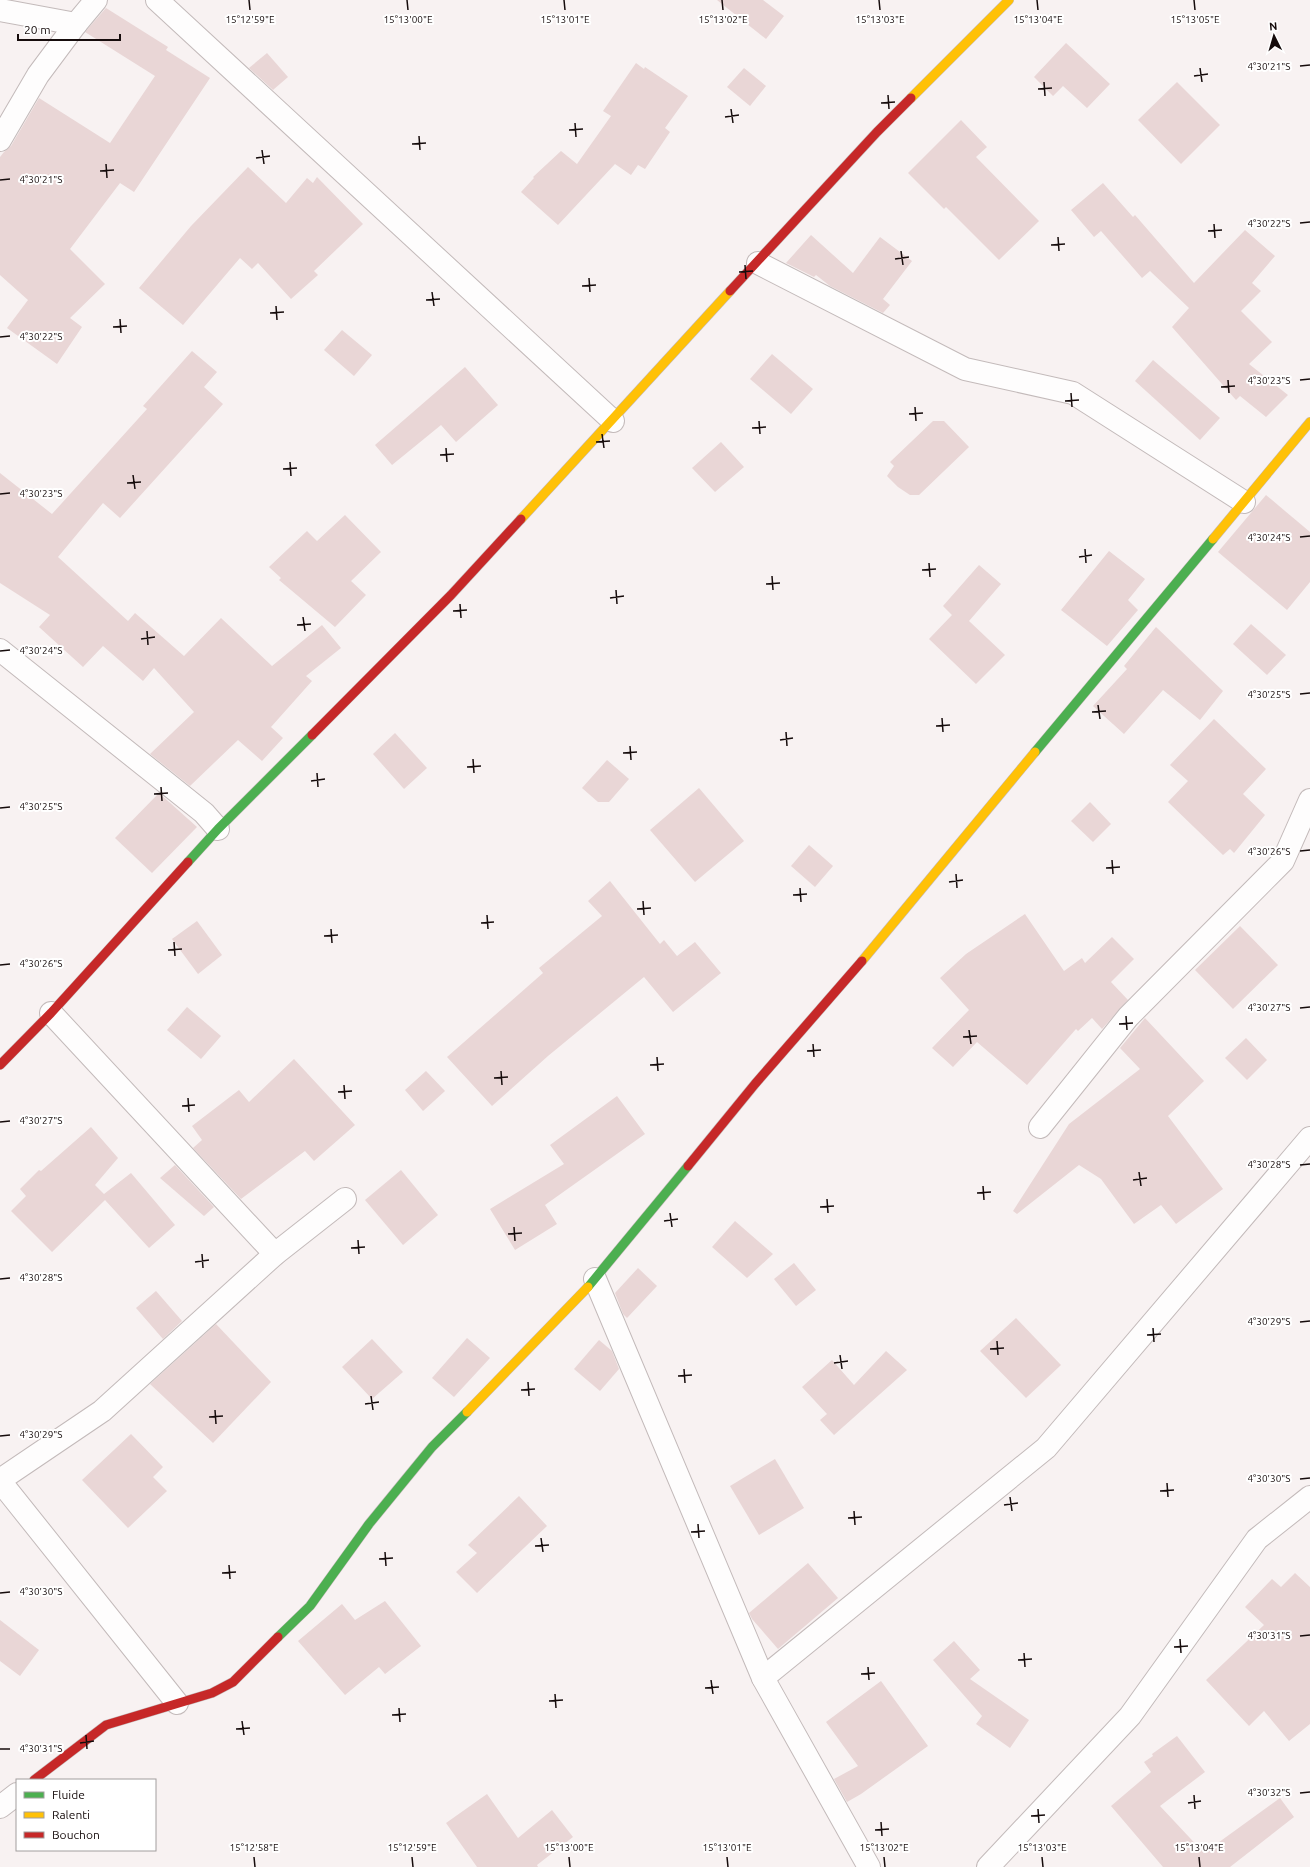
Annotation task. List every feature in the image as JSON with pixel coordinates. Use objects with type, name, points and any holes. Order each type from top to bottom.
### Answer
[{"type":"street","points":[[0,140],[38,75],[96,0]]},
{"type":"street","points":[[157,0],[613,421]]},
{"type":"street","points":[[0,1065],[51,1013],[218,829],[451,595],[613,421],[877,132],[1010,0]]},
{"type":"street","points":[[0,10],[76,24]]},
{"type":"street","points":[[758,263],[965,370],[1073,393],[1244,502]]},
{"type":"street","points":[[35,1779],[106,1725],[212,1693],[233,1682],[310,1606],[369,1524],[432,1447],[512,1367],[595,1279],[755,1084],[876,944],[1310,422]]},
{"type":"street","points":[[0,650],[204,814],[218,829]]},
{"type":"street","points":[[1040,1127],[1128,1017],[1283,861],[1310,800]]},
{"type":"street","points":[[51,1013],[275,1254]]},
{"type":"street","points":[[763,1678],[1046,1448],[1310,1138]]},
{"type":"street","points":[[177,1703],[0,1480],[102,1411],[220,1302],[275,1254],[345,1200]]},
{"type":"street","points":[[595,1279],[763,1678],[869,1867]]},
{"type":"street","points":[[988,1867],[1130,1716],[1257,1539],[1310,1497]]},
{"type":"street","points":[[0,1807],[16,1795]]},
{"type":"building","points":[[717,0],[763,0],[784,16],[766,39]]},
{"type":"building","points":[[106,8],[168,47],[166,50],[210,78],[134,192],[120,183],[70,249],[105,284],[70,318],[82,327],[57,364],[7,328],[28,300],[0,275],[0,157],[11,146],[39,98],[110,143],[155,76],[85,32]]},
{"type":"building","points":[[1066,43],[1110,84],[1087,108],[1063,86],[1053,96],[1034,77]]},
{"type":"building","points":[[267,53],[288,77],[273,90],[249,68]]},
{"type":"building","points":[[636,63],[644,69],[645,67],[688,96],[665,128],[670,132],[645,169],[638,165],[631,175],[615,164],[558,225],[521,192],[534,178],[533,177],[561,151],[577,164],[611,116],[603,111]]},
{"type":"building","points":[[744,68],[766,86],[750,106],[727,87]]},
{"type":"building","points":[[1177,82],[1220,125],[1181,164],[1138,120]]},
{"type":"building","points":[[961,120],[987,147],[976,157],[1039,221],[999,260],[946,207],[944,209],[908,173]]},
{"type":"building","points":[[248,167],[286,203],[307,178],[313,183],[317,177],[363,224],[314,271],[318,275],[291,299],[258,263],[252,269],[240,258],[183,325],[139,288],[191,226]]},
{"type":"building","points":[[1103,183],[1133,217],[1135,215],[1194,283],[1245,230],[1275,256],[1252,283],[1261,291],[1241,311],[1272,342],[1249,364],[1288,395],[1266,417],[1240,396],[1236,400],[1172,327],[1189,308],[1150,271],[1142,278],[1101,231],[1094,237],[1071,210]]},
{"type":"building","points":[[811,235],[853,273],[880,237],[912,261],[883,299],[890,305],[883,313],[830,286],[816,275],[814,277],[786,263]]},
{"type":"building","points":[[342,330],[372,355],[354,376],[324,350]]},
{"type":"building","points":[[192,351],[217,372],[204,387],[223,404],[120,518],[103,503],[58,557],[128,621],[135,613],[184,656],[221,618],[272,666],[322,625],[341,648],[306,676],[312,681],[271,727],[283,738],[262,761],[238,740],[190,786],[150,754],[194,712],[154,668],[143,681],[103,646],[83,667],[39,627],[50,615],[0,583],[0,473],[52,514],[147,409],[143,406]]},
{"type":"building","points":[[772,354],[813,389],[791,414],[750,379]]},
{"type":"building","points":[[1153,360],[1220,418],[1200,440],[1135,381]]},
{"type":"building","points":[[465,367],[498,405],[456,442],[441,425],[392,465],[375,445]]},
{"type":"building","points":[[933,421],[944,421],[969,447],[919,495],[910,495],[898,487],[887,476],[894,466],[890,462]]},
{"type":"building","points":[[721,442],[744,467],[715,492],[692,468]]},
{"type":"building","points":[[1266,495],[1310,532],[1310,582],[1287,610],[1218,552]]},
{"type":"building","points":[[345,515],[381,552],[351,581],[366,595],[335,627],[279,580],[281,578],[269,567],[307,531],[317,541]]},
{"type":"building","points":[[1109,551],[1145,579],[1128,600],[1138,610],[1107,646],[1061,610]]},
{"type":"building","points":[[979,565],[1001,584],[969,621],[1005,655],[976,684],[929,639],[952,615],[943,606]]},
{"type":"building","points":[[1251,624],[1286,655],[1267,675],[1233,644]]},
{"type":"building","points":[[1156,627],[1223,691],[1200,720],[1163,690],[1124,734],[1093,706],[1127,669],[1124,666]]},
{"type":"building","points":[[1214,719],[1266,769],[1243,794],[1265,815],[1234,853],[1230,849],[1223,855],[1168,802],[1188,781],[1170,765]]},
{"type":"building","points":[[395,733],[427,768],[404,789],[373,754]]},
{"type":"building","points":[[607,760],[629,779],[609,802],[598,802],[582,788]]},
{"type":"building","points":[[699,788],[744,841],[695,882],[650,830]]},
{"type":"building","points":[[159,793],[197,827],[152,873],[115,838]]},
{"type":"building","points":[[1090,802],[1111,824],[1093,842],[1071,821]]},
{"type":"building","points":[[809,845],[833,866],[815,887],[791,866]]},
{"type":"building","points":[[610,881],[660,944],[664,940],[677,956],[695,942],[721,973],[673,1012],[644,977],[548,1056],[492,1106],[447,1057],[543,973],[539,968],[602,916],[588,901]]},
{"type":"building","points":[[1025,914],[1064,971],[1082,958],[1085,963],[1112,937],[1134,959],[1111,982],[1128,1000],[1102,1029],[1092,1018],[1078,1031],[1076,1029],[1027,1085],[977,1042],[953,1067],[932,1048],[969,1010],[940,978],[966,954]]},
{"type":"building","points":[[197,921],[222,955],[198,974],[172,939]]},
{"type":"building","points":[[1240,926],[1278,965],[1233,1009],[1195,970]]},
{"type":"building","points":[[187,1007],[221,1036],[201,1059],[167,1030]]},
{"type":"building","points":[[1145,1018],[1204,1081],[1168,1116],[1223,1189],[1176,1224],[1161,1205],[1134,1224],[1101,1179],[1079,1165],[1017,1214],[1013,1211],[1069,1124],[1140,1069],[1120,1048]]},
{"type":"building","points":[[1246,1038],[1267,1060],[1247,1080],[1225,1058]]},
{"type":"building","points":[[294,1059],[355,1125],[314,1161],[305,1151],[241,1199],[193,1148],[202,1140],[192,1126],[239,1090],[249,1102]]},
{"type":"building","points":[[426,1071],[445,1091],[423,1111],[405,1090]]},
{"type":"building","points":[[617,1096],[645,1134],[545,1205],[557,1224],[515,1250],[490,1209],[564,1164],[550,1145]]},
{"type":"building","points":[[91,1127],[118,1158],[95,1185],[104,1194],[131,1173],[175,1225],[149,1248],[105,1200],[52,1252],[11,1211],[26,1196],[20,1189],[39,1170],[41,1171]]},
{"type":"building","points":[[175,1165],[214,1207],[204,1216],[160,1178]]},
{"type":"building","points":[[401,1170],[438,1215],[403,1245],[365,1200]]},
{"type":"building","points":[[735,1221],[773,1254],[747,1278],[712,1247]]},
{"type":"building","points":[[794,1263],[816,1290],[796,1306],[774,1279]]},
{"type":"building","points":[[638,1268],[657,1286],[627,1318],[623,1314],[615,1293]]},
{"type":"building","points":[[156,1291],[182,1321],[163,1339],[136,1308]]},
{"type":"building","points":[[1016,1318],[1061,1365],[1026,1398],[980,1351]]},
{"type":"building","points":[[216,1324],[271,1382],[213,1443],[150,1384]]},
{"type":"building","points":[[467,1338],[490,1358],[454,1397],[432,1378]]},
{"type":"building","points":[[372,1339],[403,1372],[372,1399],[342,1367]]},
{"type":"building","points":[[599,1340],[612,1351],[619,1369],[600,1391],[574,1369]]},
{"type":"building","points":[[886,1351],[907,1370],[834,1435],[820,1420],[827,1414],[802,1387],[832,1360],[854,1385]]},
{"type":"building","points":[[131,1434],[163,1467],[153,1477],[167,1491],[128,1528],[82,1480]]},
{"type":"building","points":[[775,1459],[804,1508],[759,1535],[730,1486]]},
{"type":"building","points":[[519,1496],[547,1526],[477,1593],[456,1572],[477,1553],[468,1545]]},
{"type":"building","points":[[808,1563],[838,1598],[778,1649],[752,1619],[749,1613]]},
{"type":"building","points":[[1295,1573],[1310,1587],[1310,1724],[1289,1741],[1264,1711],[1249,1726],[1206,1680],[1264,1625],[1245,1607],[1272,1579],[1281,1587]]},
{"type":"building","points":[[385,1601],[421,1646],[385,1674],[379,1667],[345,1695],[298,1641],[342,1604],[355,1620]]},
{"type":"building","points":[[0,1620],[39,1650],[20,1676],[0,1661]]},
{"type":"building","points":[[954,1641],[980,1670],[970,1679],[1029,1720],[1010,1748],[976,1724],[982,1716],[933,1660]]},
{"type":"building","points":[[881,1681],[928,1746],[861,1794],[847,1802],[834,1779],[858,1766],[826,1722]]},
{"type":"building","points":[[1177,1736],[1205,1772],[1160,1806],[1204,1853],[1280,1798],[1294,1817],[1230,1867],[1163,1867],[1111,1806],[1151,1772],[1144,1762],[1153,1756],[1152,1754]]},
{"type":"building","points":[[487,1794],[518,1838],[552,1810],[573,1837],[537,1865],[538,1867],[477,1867],[446,1823]]},
{"type":"traffic: fast","points":[[1035,752],[1213,539]]},
{"type":"traffic: fast","points":[[188,862],[218,829],[312,735]]},
{"type":"traffic: fast","points":[[588,1287],[688,1166]]},
{"type":"traffic: fast","points":[[278,1637],[310,1606],[369,1524],[432,1447],[467,1412]]},
{"type":"traffic: slow","points":[[911,98],[1009,0]]},
{"type":"traffic: slow","points":[[521,519],[730,291]]},
{"type":"traffic: slow","points":[[1213,539],[1310,422]]},
{"type":"traffic: slow","points":[[862,961],[1035,752]]},
{"type":"traffic: slow","points":[[467,1412],[588,1287]]},
{"type":"traffic: jam","points":[[730,291],[877,132],[911,98]]},
{"type":"traffic: jam","points":[[312,735],[451,595],[521,519]]},
{"type":"traffic: jam","points":[[0,1065],[51,1013],[188,862]]},
{"type":"traffic: jam","points":[[688,1166],[755,1084],[862,961]]},
{"type":"traffic: jam","points":[[35,1779],[106,1725],[212,1693],[233,1682],[278,1637]]}]
